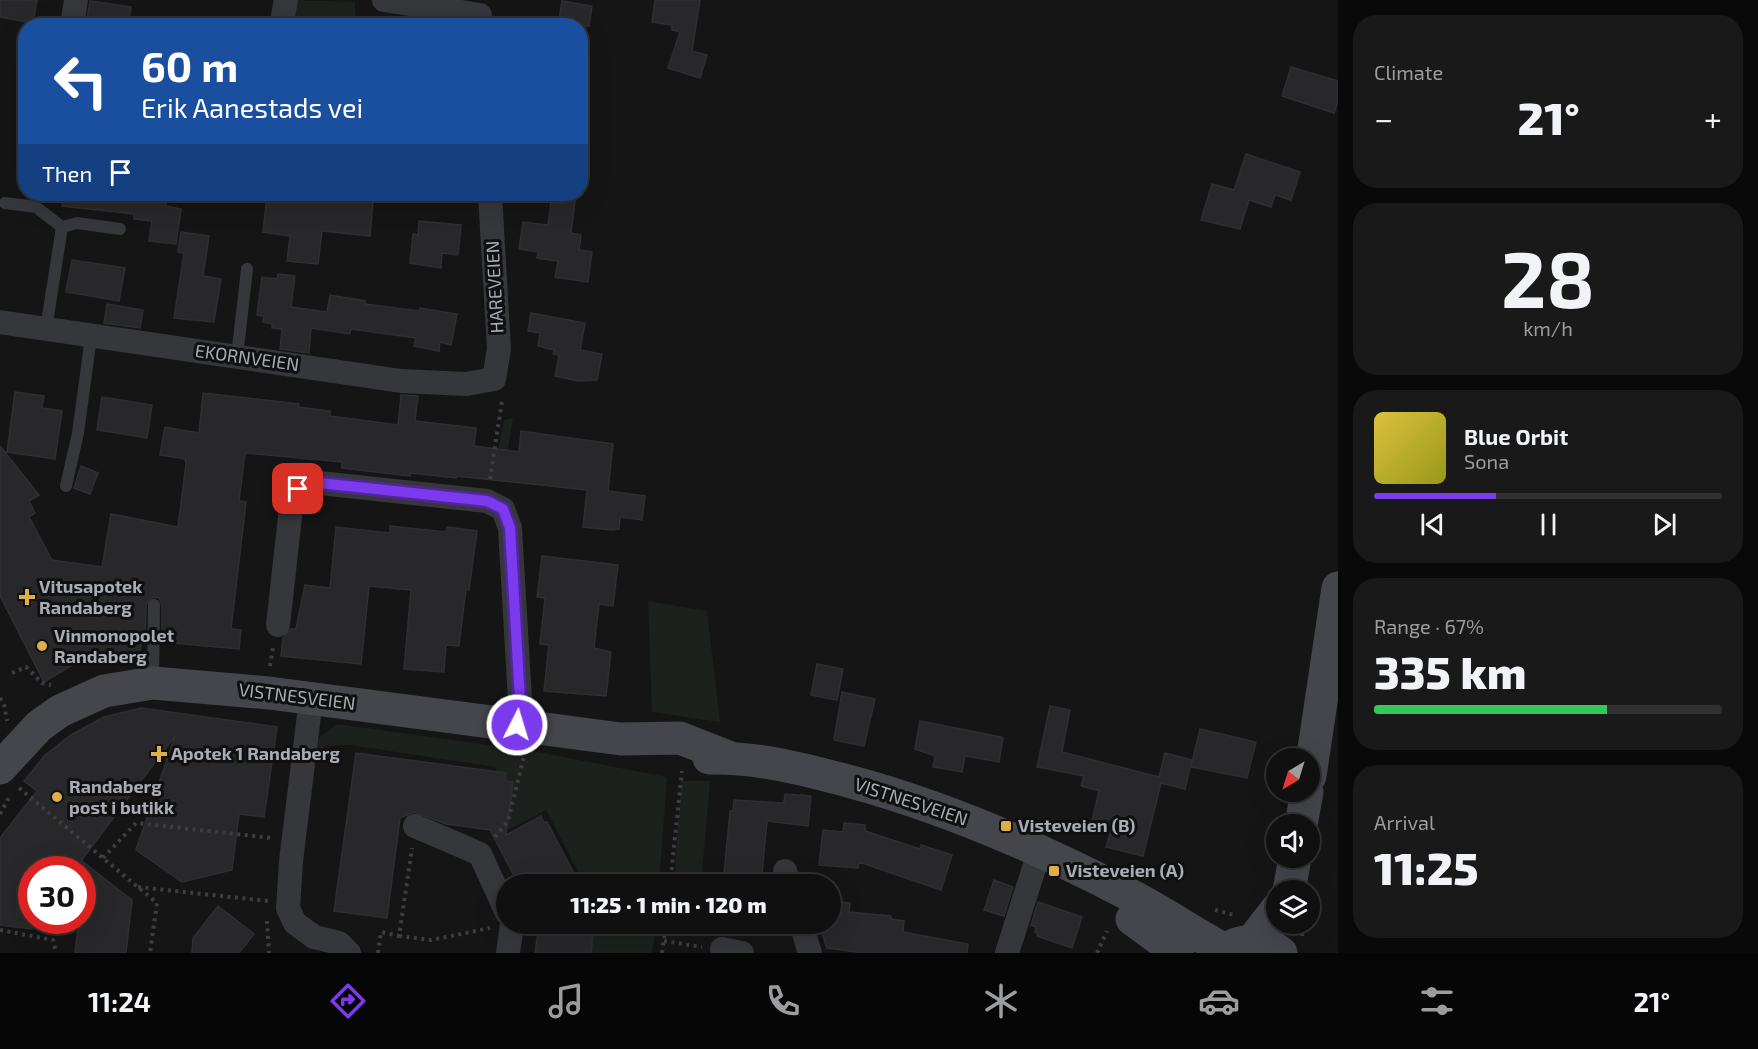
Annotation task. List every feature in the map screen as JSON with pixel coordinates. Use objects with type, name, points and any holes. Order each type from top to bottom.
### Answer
[{"type":"main road","points":[[1314,748],[1338,588]]},
{"type":"main road","name":"VISTNESVEIEN","points":[[0,768],[39,726],[60,711],[104,691],[153,682],[311,699],[522,734],[621,739],[677,758],[730,758],[796,767],[872,787],[952,814],[1044,852],[1233,948],[1267,944],[1281,953]]},
{"type":"main road","name":"VISTNESVEIEN","points":[[1083,873],[1118,909],[1178,953]]},
{"type":"main road","points":[[1233,948],[1266,919]]},
{"type":"main road","points":[[1289,934],[1290,953]]},
{"type":"street","points":[[73,18],[76,0]]},
{"type":"street","points":[[283,18],[286,0]]},
{"type":"street","points":[[384,0],[480,14]]},
{"type":"street","name":"HAREVEIEN","points":[[490,201],[498,349],[494,379]]},
{"type":"street","name":"EKORNVEIEN","points":[[0,322],[401,381],[466,384],[494,379]]},
{"type":"street","points":[[278,625],[291,508],[298,489],[320,483],[487,501],[503,509],[510,528],[522,734]]},
{"type":"street","points":[[311,699],[293,840],[277,904],[295,923],[314,937],[339,943],[349,953]]},
{"type":"street","points":[[415,826],[480,854],[496,895]]},
{"type":"street","points":[[1007,953],[1035,865]]},
{"type":"street","points":[[507,934],[508,953]]},
{"type":"street","points":[[804,934],[810,953]]},
{"type":"lane","points":[[5,203],[36,207],[62,227]]},
{"type":"lane","points":[[62,227],[77,223],[120,229]]},
{"type":"lane","points":[[46,329],[62,227]]},
{"type":"lane","points":[[237,357],[247,269]]},
{"type":"lane","points":[[66,486],[78,434],[91,337]]},
{"type":"lane","points":[[153,682],[154,605]]},
{"type":"path","points":[[487,501],[503,399],[494,379]]},
{"type":"path","points":[[480,854],[508,821],[522,734]]},
{"type":"path","points":[[671,874],[682,771]]},
{"type":"path","points":[[0,814],[16,785],[157,903],[150,953]]},
{"type":"path","points":[[103,858],[136,823],[293,840]]},
{"type":"path","points":[[399,936],[415,826]]},
{"type":"path","points":[[136,886],[277,904],[269,953]]},
{"type":"path","points":[[378,953],[381,932],[431,940],[496,924]]},
{"type":"path","points":[[1097,953],[1109,928]]},
{"type":"path","points":[[0,930],[53,940],[56,953]]},
{"type":"path","points":[[662,953],[665,934]]},
{"type":"path","points":[[664,942],[732,951]]},
{"type":"shaded area","points":[[286,0],[355,2],[356,18],[281,18]]},
{"type":"shaded area","points":[[513,418],[505,467],[494,471],[504,420]]},
{"type":"shaded area","points":[[648,601],[707,611],[720,722],[652,712]]},
{"type":"shaded area","points":[[337,724],[532,751],[667,777],[660,874],[579,874],[546,810],[510,829],[490,812],[496,767],[350,745],[325,746],[313,759],[315,741]]},
{"type":"shaded area","points":[[681,781],[710,781],[702,874],[675,874]]},
{"type":"shaded area","points":[[590,934],[655,934],[652,953],[587,953]]},
{"type":"shaded area","points":[[677,934],[696,934],[696,937]]},
{"type":"building","points":[[0,0],[37,0],[34,18],[18,18],[18,20],[0,17]]},
{"type":"building","points":[[655,0],[700,0],[692,51],[707,55],[700,78],[668,68],[680,32],[672,30],[672,25],[652,22]]},
{"type":"building","points":[[90,1],[131,7],[129,18],[87,18]]},
{"type":"building","points":[[562,1],[592,6],[589,26],[588,18],[559,18]]},
{"type":"building","points":[[1291,67],[1338,81],[1338,101],[1334,113],[1282,96]]},
{"type":"building","points":[[1246,154],[1300,172],[1291,200],[1275,195],[1271,207],[1249,200],[1240,229],[1201,220],[1212,184],[1234,190]]},
{"type":"building","points":[[62,201],[167,201],[166,206],[181,209],[176,244],[149,241],[152,221],[134,219],[134,214],[62,206]]},
{"type":"building","points":[[266,201],[373,202],[370,236],[322,231],[318,264],[287,261],[290,236],[263,232]]},
{"type":"building","points":[[551,201],[575,201],[571,233],[581,235],[579,250],[592,252],[588,282],[555,277],[558,261],[537,258],[538,252],[519,249],[523,222],[548,225]]},
{"type":"building","points":[[419,221],[461,225],[458,255],[442,253],[441,268],[410,263],[413,234],[418,235]]},
{"type":"building","points":[[181,232],[209,236],[203,276],[221,279],[214,322],[174,318],[184,253],[178,252]]},
{"type":"building","points":[[72,260],[125,268],[119,301],[66,292]]},
{"type":"building","points":[[278,274],[295,276],[291,307],[327,312],[330,295],[365,301],[365,304],[419,311],[420,308],[457,314],[451,345],[440,342],[439,351],[414,346],[416,338],[351,329],[350,334],[311,328],[309,353],[280,349],[282,329],[272,328],[272,324],[263,322],[264,316],[257,315],[262,277],[277,279]]},
{"type":"building","points":[[107,304],[143,310],[140,328],[104,323]]},
{"type":"building","points":[[531,313],[585,323],[580,350],[602,354],[597,380],[578,381],[555,376],[559,355],[553,354],[554,350],[538,346],[540,333],[528,331]]},
{"type":"building","points":[[15,392],[44,396],[42,408],[62,411],[55,459],[7,452]]},
{"type":"building","points":[[203,393],[299,404],[298,407],[330,411],[330,416],[398,425],[401,395],[418,396],[415,421],[476,428],[474,446],[519,452],[521,431],[613,444],[608,491],[645,496],[642,520],[620,517],[619,529],[612,530],[583,527],[587,490],[456,476],[456,478],[411,473],[410,476],[342,468],[342,462],[245,453],[239,501],[246,502],[231,629],[241,630],[239,649],[162,642],[162,605],[159,598],[154,597],[146,604],[145,640],[142,639],[140,651],[89,655],[44,682],[0,596],[0,446],[39,495],[29,501],[35,513],[29,517],[52,560],[102,567],[111,514],[178,527],[186,464],[185,459],[160,455],[165,427],[199,433]]},
{"type":"building","points":[[102,397],[152,405],[147,438],[97,430]]},
{"type":"building","points":[[81,466],[98,473],[90,494],[74,488]]},
{"type":"building","points":[[390,526],[446,532],[447,527],[477,531],[469,590],[466,589],[459,646],[446,645],[444,672],[404,669],[411,590],[369,586],[361,664],[281,656],[283,638],[291,629],[296,629],[305,585],[330,588],[336,527],[390,533]]},
{"type":"building","points":[[542,556],[618,565],[613,606],[599,604],[594,648],[611,652],[606,696],[544,691],[549,645],[540,644],[545,598],[537,597]]},
{"type":"building","points":[[817,664],[843,669],[837,700],[811,695]]},
{"type":"building","points":[[842,692],[875,699],[864,746],[834,740]]},
{"type":"building","points":[[1050,706],[1070,710],[1062,752],[1159,777],[1165,753],[1192,760],[1185,789],[1161,783],[1143,856],[1106,847],[1111,830],[1091,825],[1099,791],[1081,786],[1084,776],[1037,767]]},
{"type":"building","points":[[141,708],[277,727],[264,817],[239,814],[232,870],[182,882],[136,850],[175,736],[85,856],[18,856],[18,927],[0,925],[0,838],[37,791],[24,781],[45,755],[71,735],[104,717]]},
{"type":"building","points":[[920,721],[1003,738],[999,762],[965,756],[962,772],[933,767],[935,756],[915,749]]},
{"type":"building","points":[[1200,729],[1256,742],[1247,778],[1191,767]]},
{"type":"building","points":[[356,753],[506,773],[505,781],[513,782],[506,835],[541,816],[544,823],[547,822],[574,874],[513,874],[490,830],[446,824],[414,812],[400,818],[387,918],[334,911]]},
{"type":"building","points":[[785,794],[811,796],[808,826],[767,821],[762,874],[724,874],[730,811],[733,811],[734,800],[784,803]]},
{"type":"building","points":[[844,823],[865,825],[865,831],[920,849],[921,845],[952,855],[941,890],[859,862],[858,868],[819,865],[823,830],[843,832]]},
{"type":"building","points":[[96,872],[132,900],[126,953],[75,953],[77,934],[96,934]]},
{"type":"building","points":[[994,880],[1013,887],[1004,916],[984,910]]},
{"type":"building","points":[[841,902],[850,903],[849,912],[891,916],[891,919],[904,921],[903,932],[968,944],[967,953],[864,953],[827,948],[822,934],[841,934]]},
{"type":"building","points":[[1038,902],[1082,917],[1072,948],[1037,936],[1036,927],[1031,925]]},
{"type":"building","points":[[218,906],[254,934],[239,953],[192,953],[193,938]]},
{"type":"building","points":[[538,934],[593,934],[591,953],[535,953]]},
{"type":"place","name":"Vitusapotek Randaberg","points":[[27,597]]},
{"type":"place","name":"Vinmonopolet Randaberg","points":[[42,646]]},
{"type":"place","name":"Apotek 1 Randaberg","points":[[159,754]]},
{"type":"place","name":"Randaberg post i butikk","points":[[57,797]]},
{"type":"place","name":"Visteveien (B)","points":[[1006,826]]},
{"type":"place","name":"Visteveien (A)","points":[[1054,871]]},
{"type":"route","points":[[298,489],[320,483],[487,501],[503,509],[510,528],[520,700],[517,725]]}]
